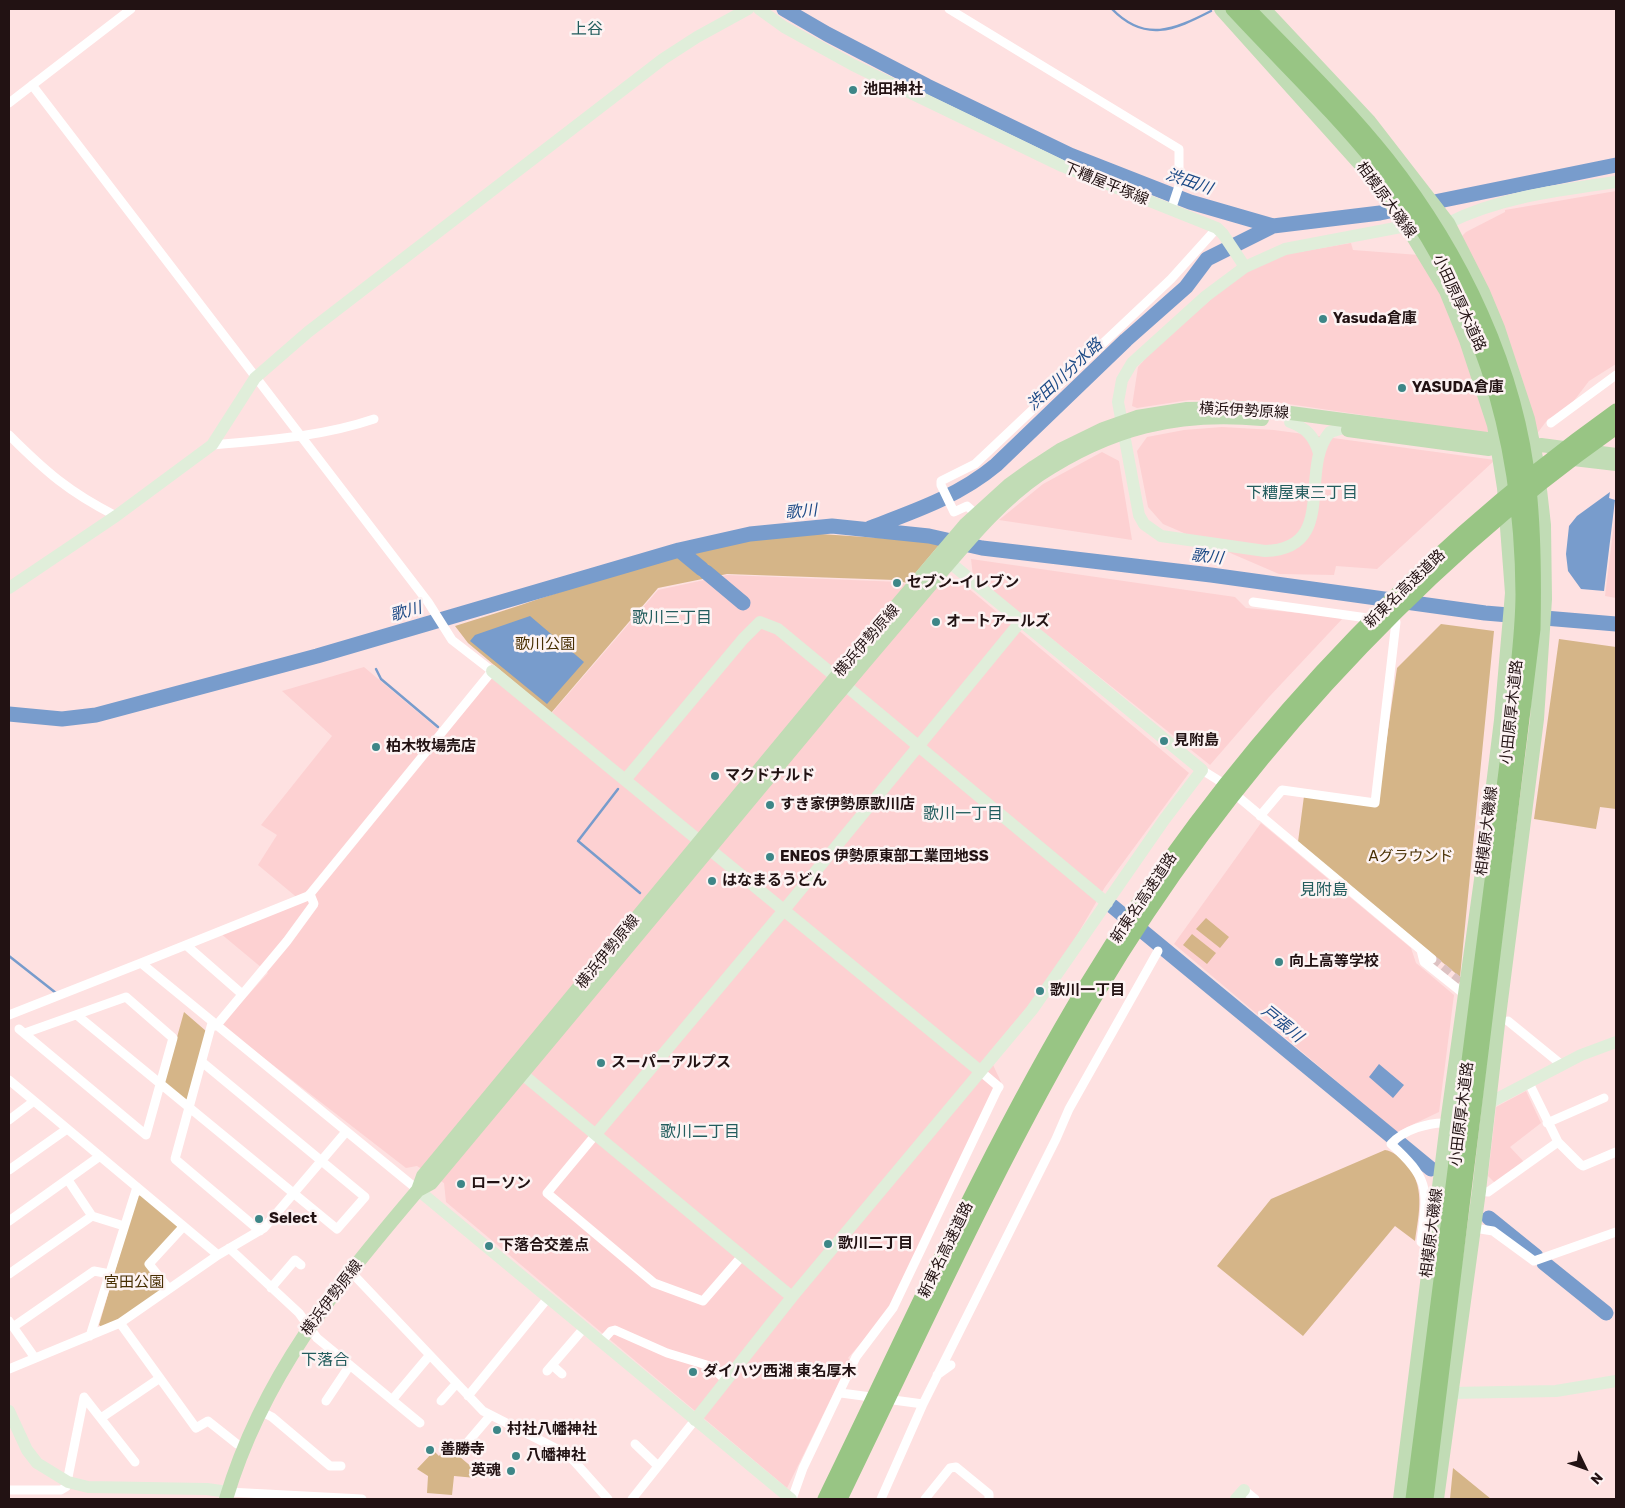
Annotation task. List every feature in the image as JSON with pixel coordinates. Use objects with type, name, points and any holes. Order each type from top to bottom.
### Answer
[{"type":"highway","name":"小田原厚木道路","points":[[1232,9],[1406,195],[1473,296],[1488,330],[1514,404],[1529,488],[1533,540],[1527,628],[1426,1499]]},
{"type":"highway","name":"小田原厚木道路","points":[[1248,9],[1358,124],[1388,160],[1406,195]]},
{"type":"highway","name":"新東名高速道路","points":[[825,1499],[970,1201],[1044,1059],[1128,919],[1189,833],[1302,695],[1412,580],[1469,528],[1531,476],[1616,411]]},
{"type":"highway","name":"新東名高速道路","points":[[840,1499],[978,1214],[1055,1066],[1097,993],[1139,926],[1200,839],[1250,774],[1310,704],[1415,595],[1522,500],[1616,427]]},
{"type":"highway","name":"小田原厚木道路","points":[[1413,1499],[1514,709],[1527,628]]},
{"type":"main road","name":"相模原大磯線","points":[[1221,9],[1340,140],[1406,195]]},
{"type":"main road","name":"相模原大磯線","points":[[1264,9],[1369,121],[1406,195],[1483,292],[1498,328],[1528,419],[1537,463],[1544,525],[1528,596],[1527,628],[1537,719],[1479,1191],[1437,1499]]},
{"type":"main road","name":"相模原大磯線","points":[[1423,218],[1446,291],[1466,340],[1494,426],[1504,488],[1528,596]]},
{"type":"main road","name":"横浜伊勢原線","points":[[227,1496],[260,1411],[309,1326],[350,1272],[418,1190],[423,1176],[704,845],[840,681],[979,520],[1038,476],[1123,427],[1163,412],[1187,409],[1240,408],[1488,444],[1248,418],[1188,419],[1123,427]]},
{"type":"main road","points":[[1616,455],[1543,450],[1616,464]]},
{"type":"main road","name":"横浜伊勢原線","points":[[948,555],[965,525],[979,520]]},
{"type":"main road","name":"相模原大磯線","points":[[1400,1499],[1446,1123],[1485,848],[1527,628]]},
{"type":"main road","name":"横浜伊勢原線","points":[[418,1190],[432,1183],[704,845]]},
{"type":"street","points":[[9,103],[131,9]]},
{"type":"street","points":[[9,588],[116,516],[212,445],[255,378],[308,332],[655,65],[697,37],[748,9]]},
{"type":"street","name":"下糟屋平塚線","points":[[759,9],[784,27],[853,65],[1062,166],[1220,231]]},
{"type":"street","points":[[949,9],[1179,149],[1179,186],[1171,210]]},
{"type":"street","points":[[32,85],[428,602],[430,609],[452,640],[999,1087],[893,1308],[856,1357],[841,1393],[803,1468],[791,1499],[141,963]]},
{"type":"street","points":[[1340,429],[1333,430],[1326,436],[1319,453],[1312,514],[1308,528],[1292,546],[1277,551],[1265,551],[1170,538],[1152,531],[1139,515],[1118,394],[1122,380],[1132,363],[1206,296],[1244,265],[1285,249],[1423,218],[1484,208],[1510,200],[1610,183],[1616,178]]},
{"type":"street","points":[[979,520],[968,506],[954,512],[952,510],[941,481],[975,464],[1220,231],[1244,265]]},
{"type":"street","points":[[1551,424],[1616,374]]},
{"type":"street","points":[[212,445],[300,437],[353,426],[374,419]]},
{"type":"street","points":[[1290,422],[1308,432],[1314,439],[1319,453]]},
{"type":"street","points":[[9,435],[51,477],[83,499],[116,516]]},
{"type":"street","points":[[948,555],[1021,621],[1432,959]]},
{"type":"street","points":[[1253,602],[1396,622],[1375,803],[1282,790],[1260,816]]},
{"type":"street","points":[[742,1256],[703,1301],[654,1284],[547,1193],[784,910],[1021,621]]},
{"type":"street","points":[[625,780],[743,639],[760,622],[778,628],[1107,903]]},
{"type":"street","points":[[9,1015],[308,896],[492,671]]},
{"type":"street","points":[[632,1499],[792,1298],[1032,1010],[1164,820],[1202,770]]},
{"type":"street","points":[[260,1231],[175,1159],[214,1024],[287,941],[314,904],[310,894]]},
{"type":"street","points":[[186,945],[242,994]]},
{"type":"street","points":[[1421,950],[1424,962],[1464,994]]},
{"type":"street","points":[[881,1499],[923,1404],[1056,1139],[1069,1109],[1158,951]]},
{"type":"street","points":[[126,997],[173,1038],[146,1135],[22,1031],[78,1016],[126,997]]},
{"type":"street","points":[[78,1016],[292,1194],[337,1229],[366,1196],[202,1062]]},
{"type":"street","points":[[1508,1021],[1562,1065]]},
{"type":"street","points":[[1489,1102],[1581,1055],[1616,1042]]},
{"type":"street","points":[[521,1073],[792,1298]]},
{"type":"street","points":[[9,1080],[218,1255]]},
{"type":"street","points":[[1529,1083],[1558,1142],[1583,1166],[1609,1152]]},
{"type":"street","points":[[1547,1123],[1604,1098]]},
{"type":"street","points":[[9,1120],[34,1101]]},
{"type":"street","points":[[1430,1249],[1421,1242],[1426,1200],[1425,1186],[1412,1162],[1394,1141],[1430,1124],[1446,1123]]},
{"type":"street","points":[[9,1170],[67,1129]]},
{"type":"street","points":[[9,1369],[120,1323],[218,1255],[260,1231],[345,1133]]},
{"type":"street","points":[[1479,1191],[1488,1192],[1558,1142]]},
{"type":"street","points":[[9,1221],[100,1156]]},
{"type":"street","points":[[68,1180],[92,1216],[124,1226]]},
{"type":"street","points":[[90,1336],[137,1187]]},
{"type":"street","points":[[9,1274],[92,1216]]},
{"type":"street","points":[[169,1289],[149,1264],[183,1227]]},
{"type":"street","points":[[1474,1228],[1494,1231],[1534,1261],[1616,1232]]},
{"type":"street","points":[[229,1248],[299,1313],[317,1338],[420,1423]]},
{"type":"street","points":[[271,1288],[295,1260]]},
{"type":"street","points":[[35,1358],[11,1324],[94,1271],[110,1274]]},
{"type":"street","points":[[350,1272],[456,1384],[490,1416],[563,1452],[574,1461],[608,1499]]},
{"type":"street","points":[[468,1396],[548,1298]]},
{"type":"street","points":[[120,1323],[196,1428],[208,1421],[237,1444]]},
{"type":"street","points":[[562,1374],[549,1368],[584,1328]]},
{"type":"street","points":[[601,1342],[611,1331],[615,1330],[667,1353],[710,1366],[726,1380]]},
{"type":"street","points":[[392,1400],[429,1356]]},
{"type":"street","points":[[326,1402],[350,1365]]},
{"type":"street","points":[[937,1375],[951,1365]]},
{"type":"street","points":[[102,1418],[160,1378]]},
{"type":"street","points":[[1451,1393],[1556,1392],[1616,1381]]},
{"type":"street","points":[[441,1401],[456,1384]]},
{"type":"street","points":[[841,1393],[923,1404]]},
{"type":"street","points":[[9,1490],[61,1490],[66,1488],[84,1397],[134,1462]]},
{"type":"street","points":[[9,1411],[27,1450],[37,1463],[68,1482],[88,1487],[207,1489],[227,1496],[362,1499]]},
{"type":"street","points":[[260,1411],[272,1417],[328,1460],[330,1466],[340,1466]]},
{"type":"street","points":[[467,1443],[490,1416]]},
{"type":"street","points":[[635,1444],[658,1466]]},
{"type":"street","points":[[924,1499],[950,1468],[956,1467],[989,1494],[989,1499]]},
{"type":"street","points":[[1240,1494],[1255,1499]]},
{"type":"shaded area","points":[[1616,191],[1616,364],[1589,381],[1573,402],[1556,416],[1548,419],[1536,435],[1460,238],[1466,232],[1505,212],[1505,210]]},
{"type":"shaded area","points":[[1351,243],[1353,250],[1419,255],[1444,300],[1463,346],[1490,434],[1275,402],[1189,400],[1137,408],[1132,406],[1138,367],[1153,350],[1234,279],[1265,262],[1287,254]]},
{"type":"shaded area","points":[[1222,427],[1274,430],[1495,460],[1377,569],[1336,566],[1334,575],[1279,574],[1163,524],[1148,507],[1137,451],[1147,437],[1184,430]]},
{"type":"shaded area","points":[[1102,452],[1119,461],[1132,540],[999,520],[1043,484]]},
{"type":"shaded area","points":[[1616,508],[1616,598],[1605,596]]},
{"type":"shaded area","points":[[971,559],[1235,597],[1246,608],[1344,617],[1269,697],[1210,765],[973,576]]},
{"type":"shaded area","points":[[727,575],[901,582],[906,585],[961,582],[1189,773],[1105,887],[1054,975],[988,1054],[1001,1082],[895,1294],[899,1299],[848,1358],[850,1360],[787,1488],[446,1202],[444,1183],[417,1166],[406,1168],[221,1025],[268,973],[220,933],[300,900],[258,865],[277,835],[261,825],[332,736],[282,691],[364,667],[445,735],[494,676],[551,714],[658,590]]},
{"type":"shaded area","points":[[1261,823],[1411,948],[1416,963],[1454,995],[1439,1112],[1397,1132],[1174,944]]},
{"type":"shaded area","points":[[1526,1091],[1541,1123],[1510,1147],[1525,1163],[1496,1184],[1488,1176],[1496,1107]]},
{"type":"green space","name":"歌川公園","points":[[791,532],[939,542],[939,545],[907,583],[895,580],[727,574],[658,588],[551,713],[468,643],[455,626],[663,560],[705,549]]},
{"type":"green space","name":"Aグラウンド","points":[[1441,624],[1494,631],[1460,977],[1298,842],[1304,796],[1377,806],[1397,668]]},
{"type":"green space","points":[[1559,639],[1616,647],[1616,809],[1600,807],[1596,829],[1534,819]]},
{"type":"green space","points":[[1206,918],[1229,937],[1220,948],[1196,929]]},
{"type":"green space","points":[[1192,934],[1216,953],[1207,964],[1183,945]]},
{"type":"green space","points":[[184,1012],[206,1031],[188,1102],[164,1084]]},
{"type":"green space","points":[[1385,1150],[1395,1154],[1405,1162],[1416,1180],[1419,1210],[1415,1241],[1395,1226],[1303,1336],[1217,1266],[1271,1199]]},
{"type":"green space","name":"宮田公園","points":[[142,1195],[179,1226],[147,1264],[165,1289],[120,1320],[103,1328],[99,1325],[137,1196]]},
{"type":"green space","points":[[447,1446],[480,1474],[476,1478],[454,1476],[452,1495],[427,1493],[428,1476],[417,1469],[434,1451],[439,1456]]},
{"type":"green space","points":[[1453,1468],[1491,1499],[1450,1499]]},
{"type":"water","points":[[1610,492],[1609,498],[1615,500],[1604,591],[1581,589],[1568,571],[1566,554],[1569,526],[1577,516]]},
{"type":"water","points":[[530,616],[584,662],[547,704],[470,641],[475,635]]},
{"type":"water","points":[[1379,1064],[1404,1085],[1393,1098],[1369,1077]]},
{"type":"waterway","name":"渋田川","points":[[784,9],[827,34],[927,86],[1070,155],[1190,202],[1273,226],[1380,213],[1616,165]]},
{"type":"waterway","points":[[1112,9],[1124,20],[1148,30],[1172,28],[1211,11]]},
{"type":"waterway","name":"渋田川分水路","points":[[870,528],[936,502],[982,476],[996,465],[1126,340],[1186,287],[1207,259],[1273,226]]},
{"type":"waterway","name":"歌川","points":[[9,714],[62,719],[96,715],[317,656],[679,550],[750,534],[832,526],[929,536],[982,548],[1211,575],[1485,613],[1616,624]]},
{"type":"waterway","name":"戸張川","points":[[679,550],[702,569]]},
{"type":"waterway","name":"戸張川","points":[[706,572],[743,603]]},
{"type":"waterway","points":[[376,669],[381,679],[438,727]]},
{"type":"waterway","points":[[618,789],[578,841],[640,893]]},
{"type":"waterway","name":"戸張川","points":[[1112,906],[1431,1169]]},
{"type":"waterway","points":[[9,956],[56,993]]},
{"type":"waterway","name":"戸張川","points":[[1489,1218],[1536,1256]]},
{"type":"waterway","name":"戸張川","points":[[1544,1263],[1606,1313]]},
{"type":"tunnel","points":[[1432,959],[1468,989]]},
{"type":"place","name":"池田神社","points":[[853,90]]},
{"type":"place","name":"Yasuda倉庫","points":[[1323,319]]},
{"type":"place","name":"YASUDA倉庫","points":[[1402,388]]},
{"type":"place","name":"セブン-イレブン","points":[[897,583]]},
{"type":"place","name":"オートアールズ","points":[[936,622]]},
{"type":"place","name":"見附島","points":[[1164,741]]},
{"type":"place","name":"柏木牧場売店","points":[[376,747]]},
{"type":"place","name":"マクドナルド","points":[[715,776]]},
{"type":"place","name":"すき家伊勢原歌川店","points":[[770,805]]},
{"type":"place","name":"ENEOS 伊勢原東部工業団地SS","points":[[770,857]]},
{"type":"place","name":"はなまるうどん","points":[[712,881]]},
{"type":"place","name":"向上高等学校","points":[[1279,962]]},
{"type":"place","name":"歌川一丁目","points":[[1040,991]]},
{"type":"place","name":"スーパーアルプス","points":[[601,1063]]},
{"type":"place","name":"ローソン","points":[[461,1184]]},
{"type":"place","name":"Select","points":[[259,1219]]},
{"type":"place","name":"歌川二丁目","points":[[828,1244]]},
{"type":"place","name":"下落合交差点","points":[[489,1246]]},
{"type":"place","name":"ダイハツ西湘 東名厚木","points":[[693,1372]]},
{"type":"place","name":"村社八幡神社","points":[[497,1430]]},
{"type":"place","name":"善勝寺","points":[[430,1450]]},
{"type":"place","name":"八幡神社","points":[[516,1456]]},
{"type":"place","name":"英魂","points":[[511,1471]]},
{"type":"district","name":"上谷","points":[[587,29]]},
{"type":"district","name":"下糟屋東三丁目","points":[[1302,493]]},
{"type":"district","name":"歌川三丁目","points":[[672,618]]},
{"type":"district","name":"歌川一丁目","points":[[963,814]]},
{"type":"district","name":"見附島","points":[[1324,890]]},
{"type":"district","name":"歌川二丁目","points":[[700,1132]]},
{"type":"district","name":"下落合","points":[[325,1360]]}]
